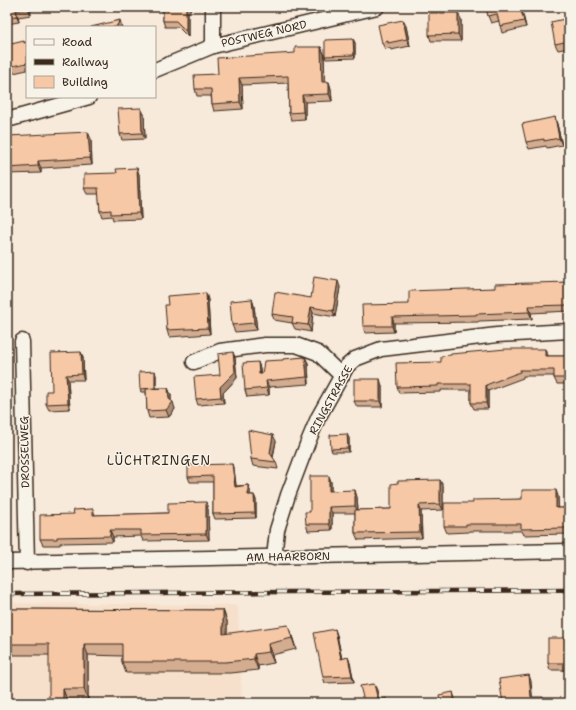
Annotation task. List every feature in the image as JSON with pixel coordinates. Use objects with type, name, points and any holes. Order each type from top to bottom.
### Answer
[{"type":"street","points":[[213,7],[213,46]]},
{"type":"street","name":"POSTWEG NORD","points":[[156,70],[213,46],[377,7]]},
{"type":"street","points":[[7,120],[85,98]]},
{"type":"street","name":"RINGSTRASSE","points":[[274,558],[277,530],[288,495],[318,418],[347,366],[355,360],[381,349],[498,335],[569,331]]},
{"type":"street","name":"DROSSELWEG","points":[[22,341],[27,562]]},
{"type":"street","points":[[194,362],[220,351],[265,345],[296,345],[318,353],[342,376]]},
{"type":"street","name":"AM HAARBORN","points":[[7,562],[274,558],[569,551]]},
{"type":"shaded area","points":[[7,603],[238,605],[242,703],[7,703]]},
{"type":"building","points":[[7,7],[28,7],[28,9],[16,10],[17,16],[7,17]]},
{"type":"building","points":[[163,7],[186,7],[186,31],[176,21],[163,21]]},
{"type":"building","points":[[486,7],[520,7],[524,21],[500,26],[497,14],[488,16]]},
{"type":"building","points":[[429,13],[458,13],[458,34],[429,35]]},
{"type":"building","points":[[569,18],[569,41],[555,44],[551,22]]},
{"type":"building","points":[[120,20],[117,26],[95,26]]},
{"type":"building","points":[[403,20],[407,39],[382,43],[378,25]]},
{"type":"building","points":[[353,39],[354,55],[325,56],[325,40]]},
{"type":"building","points":[[24,41],[24,43],[26,42],[26,63],[7,67],[7,45]]},
{"type":"building","points":[[295,47],[321,47],[322,82],[329,82],[329,94],[302,95],[303,112],[289,113],[288,76],[239,78],[240,102],[212,104],[211,89],[195,89],[194,75],[218,74],[217,58],[295,53]]},
{"type":"building","points":[[141,108],[142,133],[120,134],[118,109]]},
{"type":"building","points":[[555,117],[559,138],[526,142],[522,124]]},
{"type":"building","points":[[88,132],[90,158],[38,161],[38,166],[7,168],[8,136]]},
{"type":"building","points":[[137,168],[139,213],[111,214],[111,210],[100,211],[98,188],[84,188],[84,174],[117,173],[116,169]]},
{"type":"building","points":[[314,277],[338,281],[333,311],[311,307],[308,325],[292,323],[293,317],[272,314],[275,292],[311,298]]},
{"type":"building","points":[[569,282],[569,305],[529,306],[529,312],[392,317],[392,326],[363,326],[362,305],[409,304],[409,291],[495,288],[495,284]]},
{"type":"building","points":[[206,293],[208,328],[167,330],[165,305],[168,305],[167,296]]},
{"type":"building","points":[[252,299],[254,323],[232,325],[230,301]]},
{"type":"building","points":[[506,349],[545,349],[545,356],[569,356],[569,378],[554,378],[554,370],[520,370],[520,372],[486,385],[486,403],[471,403],[471,384],[438,384],[438,386],[397,387],[396,363],[441,362],[441,356],[451,354]]},
{"type":"building","points":[[81,352],[82,374],[66,375],[68,403],[46,404],[46,391],[52,391],[51,353]]},
{"type":"building","points":[[233,352],[235,372],[220,387],[221,397],[196,399],[194,377],[220,375],[218,354]]},
{"type":"building","points":[[305,357],[307,377],[266,381],[267,388],[245,390],[243,363],[258,362],[259,374],[262,374],[264,361]]},
{"type":"building","points":[[155,371],[155,388],[140,389],[139,372]]},
{"type":"building","points":[[354,379],[380,379],[380,401],[354,401]]},
{"type":"building","points":[[168,388],[169,399],[173,402],[166,410],[147,411],[146,389]]},
{"type":"building","points":[[248,430],[273,435],[270,453],[276,462],[251,459]]},
{"type":"building","points":[[347,434],[348,448],[331,449],[330,435]]},
{"type":"building","points":[[232,464],[235,487],[248,485],[248,495],[254,495],[255,513],[213,514],[213,476],[188,477],[188,465]]},
{"type":"building","points":[[310,476],[329,476],[329,491],[355,490],[355,506],[329,507],[329,524],[306,524],[305,512],[310,512]]},
{"type":"building","points":[[440,480],[440,504],[419,505],[420,532],[355,533],[355,510],[391,509],[391,484],[398,483],[398,481]]},
{"type":"building","points":[[522,490],[556,490],[556,508],[569,508],[569,529],[521,529],[521,524],[466,524],[466,526],[444,526],[444,503],[473,503],[473,500],[522,499]]},
{"type":"building","points":[[206,502],[206,534],[141,535],[141,530],[110,530],[110,536],[57,537],[57,539],[40,539],[40,515],[74,514],[73,510],[93,509],[93,515],[168,513],[168,503]]},
{"type":"building","points":[[7,609],[223,610],[223,634],[288,625],[292,638],[268,644],[269,652],[254,654],[254,659],[226,662],[122,662],[122,644],[84,644],[84,689],[63,689],[63,703],[49,703],[49,644],[7,644]]},
{"type":"building","points":[[335,629],[341,659],[348,657],[352,676],[323,677],[314,633]]},
{"type":"building","points":[[548,638],[569,638],[569,663],[548,663]]},
{"type":"building","points":[[529,675],[531,697],[543,697],[543,703],[503,703],[499,679]]},
{"type":"building","points":[[374,684],[378,700],[386,698],[387,703],[350,703],[364,701],[360,686]]},
{"type":"building","points":[[453,692],[455,703],[440,703],[439,695]]},
{"type":"railway","points":[[7,594],[569,590]]},
{"type":"district","name":"LÜCHTRINGEN","points":[[159,460]]}]
